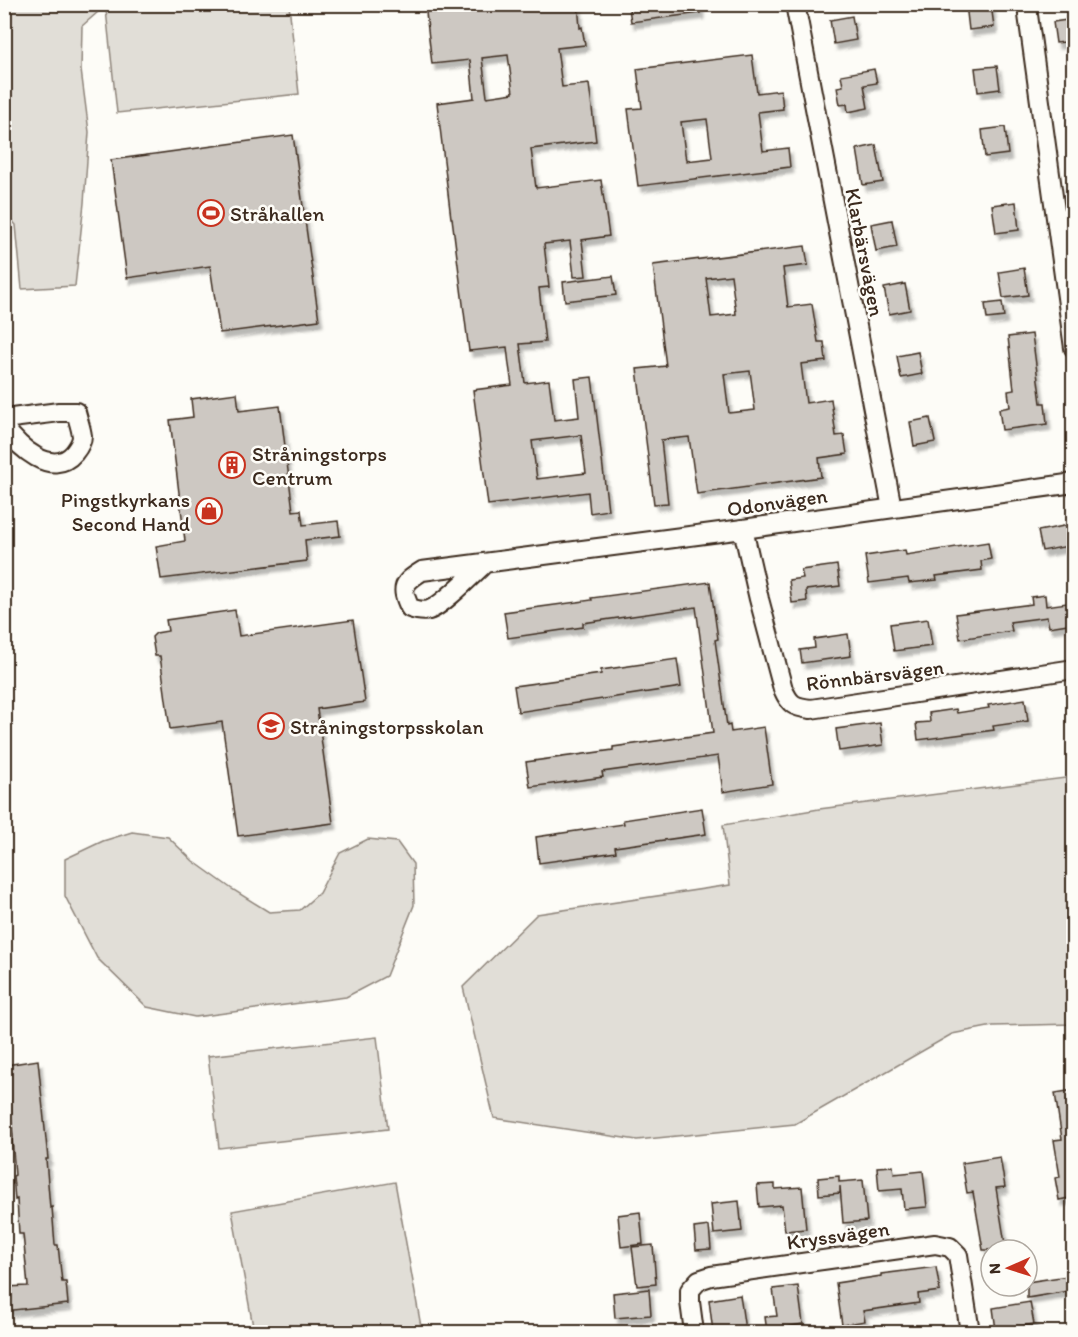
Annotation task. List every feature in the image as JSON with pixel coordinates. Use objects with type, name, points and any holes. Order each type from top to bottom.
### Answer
[{"type":"street","name":"Klarbärsvägen","points":[[795,4],[892,508]]},
{"type":"street","points":[[1028,4],[1029,26],[1074,348]]},
{"type":"street","points":[[4,419],[76,412],[82,437],[71,456],[56,462],[46,461],[24,449],[4,427]]},
{"type":"street","name":"Odonvägen","points":[[485,563],[1074,483]]},
{"type":"street","name":"Rönnbärsvägen","points":[[743,529],[783,689],[787,700],[796,707],[811,709],[1074,669]]},
{"type":"street","name":"Kryssvägen","points":[[694,1332],[690,1290],[699,1280],[711,1276],[935,1244],[950,1247],[958,1255],[970,1332]]},
{"type":"shaded area","points":[[5,4],[106,5],[82,26],[81,70],[89,132],[75,286],[22,289],[16,225],[5,213]]},
{"type":"shaded area","points":[[157,4],[289,5],[299,94],[117,113],[106,10]]},
{"type":"shaded area","points":[[1073,777],[1073,1024],[993,1026],[952,1034],[795,1124],[637,1140],[494,1118],[463,987],[537,914],[730,885],[723,825],[819,809]]},
{"type":"shaded area","points":[[132,832],[168,837],[193,861],[269,912],[300,910],[319,893],[340,853],[368,839],[397,842],[413,864],[414,905],[386,976],[346,997],[195,1017],[147,1007],[97,958],[65,896],[65,859],[103,841]]},
{"type":"shaded area","points":[[377,1037],[388,1129],[219,1148],[208,1056]]},
{"type":"shaded area","points":[[395,1182],[422,1332],[254,1332],[232,1211]]},
{"type":"building","points":[[425,4],[578,4],[580,28],[582,27],[585,45],[557,48],[562,87],[589,84],[596,141],[531,149],[536,188],[601,180],[609,236],[582,240],[586,276],[574,277],[570,241],[544,244],[549,287],[539,288],[545,342],[520,344],[525,383],[549,380],[554,420],[579,417],[575,379],[592,377],[608,510],[590,513],[588,492],[488,505],[473,390],[512,385],[507,347],[469,351],[451,218],[437,103],[474,98],[470,60],[432,64]],"holes":[[[508,55],[513,93],[487,97],[482,58]],[[581,435],[586,473],[537,479],[532,441]]]},
{"type":"building","points":[[654,4],[700,4],[700,13],[631,22],[629,8]]},
{"type":"building","points":[[966,4],[991,4],[994,27],[969,30]]},
{"type":"building","points":[[852,16],[856,40],[834,44],[830,20]]},
{"type":"building","points":[[1074,19],[1074,41],[1056,43],[1053,22]]},
{"type":"building","points":[[752,55],[757,93],[781,90],[783,109],[758,112],[763,151],[788,148],[790,167],[638,186],[628,109],[642,108],[637,69]],"holes":[[[707,119],[712,158],[686,161],[681,122]]]},
{"type":"building","points":[[997,66],[1000,89],[978,92],[975,68]]},
{"type":"building","points":[[874,69],[877,83],[864,85],[868,108],[848,112],[847,104],[840,105],[837,87],[843,86],[841,75]]},
{"type":"building","points":[[1005,127],[1008,154],[985,157],[982,130]]},
{"type":"building","name":"Stråhallen","points":[[293,135],[319,320],[220,333],[210,266],[127,278],[111,160]]},
{"type":"building","points":[[876,145],[883,182],[863,185],[857,149]]},
{"type":"building","points":[[1016,202],[1019,230],[996,233],[992,205]]},
{"type":"building","points":[[892,220],[897,247],[876,251],[871,224]]},
{"type":"building","points":[[805,246],[808,265],[783,268],[788,307],[812,304],[818,342],[824,342],[826,361],[801,364],[806,403],[831,399],[836,436],[844,435],[847,454],[819,458],[821,477],[697,494],[689,437],[661,440],[668,503],[654,504],[637,369],[666,366],[653,265]],"holes":[[[731,275],[736,314],[711,317],[706,278]],[[750,371],[755,410],[729,413],[724,374]]]},
{"type":"building","points":[[1024,268],[1028,295],[1003,298],[999,272]]},
{"type":"building","points":[[613,276],[616,295],[565,301],[563,282]]},
{"type":"building","points":[[905,284],[910,310],[889,314],[884,288]]},
{"type":"building","points":[[1002,302],[1004,317],[987,319],[985,304]]},
{"type":"building","points":[[1032,334],[1041,403],[1045,403],[1047,424],[1002,430],[999,409],[1010,407],[1008,391],[1014,390],[1008,337]]},
{"type":"building","points":[[918,352],[922,374],[901,378],[897,356]]},
{"type":"building","name":"Stråningstorps Centrum","points":[[237,393],[239,411],[280,406],[293,511],[301,510],[303,525],[338,521],[340,536],[305,540],[307,561],[161,579],[156,546],[185,541],[170,420],[193,417],[191,399]]},
{"type":"building","points":[[930,418],[935,442],[914,446],[910,422]]},
{"type":"building","points":[[1074,524],[1074,545],[1042,551],[1038,531]]},
{"type":"building","points":[[988,542],[991,559],[981,561],[982,570],[936,576],[937,580],[909,583],[908,578],[869,583],[865,556],[905,550],[906,555]]},
{"type":"building","points":[[837,565],[840,586],[806,590],[807,601],[792,603],[789,580],[803,578],[801,570]]},
{"type":"building","points":[[710,582],[718,639],[715,640],[727,726],[730,725],[731,732],[764,727],[772,784],[723,792],[718,756],[602,772],[603,777],[530,787],[526,762],[713,733],[696,607],[583,623],[583,627],[508,638],[504,612]]},
{"type":"building","points":[[1045,595],[1046,606],[1074,602],[1074,623],[1049,627],[1047,617],[1010,622],[1012,631],[960,639],[956,614],[1032,604],[1031,597]]},
{"type":"building","name":"Stråningstorpsskolan","points":[[235,610],[239,636],[353,620],[365,702],[317,709],[333,823],[238,836],[222,722],[170,729],[160,656],[155,656],[152,637],[156,633],[168,631],[166,620]]},
{"type":"building","points":[[928,619],[932,646],[894,651],[890,624]]},
{"type":"building","points":[[848,634],[851,656],[802,663],[800,650],[815,648],[814,639]]},
{"type":"building","points":[[677,659],[681,687],[518,712],[514,686],[601,674],[601,670]]},
{"type":"building","points":[[1025,699],[1028,721],[993,726],[994,730],[918,740],[916,723],[930,722],[929,713],[956,709],[957,713]]},
{"type":"building","points":[[880,723],[883,745],[839,751],[836,729]]},
{"type":"building","points":[[702,808],[706,834],[615,847],[616,852],[539,863],[536,837],[624,824],[623,820]]},
{"type":"building","points":[[38,1060],[48,1159],[46,1159],[50,1208],[52,1207],[55,1245],[58,1245],[62,1282],[66,1282],[68,1304],[4,1311],[4,1287],[28,1286],[23,1234],[19,1234],[17,1199],[15,1200],[13,1138],[6,1065]]},
{"type":"building","points":[[1074,1090],[1074,1197],[1059,1200],[1055,1178],[1060,1177],[1054,1140],[1062,1139],[1055,1093]]},
{"type":"building","points":[[1000,1157],[1005,1187],[996,1188],[1004,1238],[981,1238],[973,1192],[967,1193],[962,1163]]},
{"type":"building","points":[[893,1166],[894,1174],[923,1171],[927,1207],[904,1209],[902,1189],[879,1191],[877,1167]]},
{"type":"building","points":[[839,1176],[839,1182],[863,1180],[867,1221],[843,1223],[840,1186],[840,1193],[819,1195],[818,1178]]},
{"type":"building","points":[[775,1184],[775,1189],[802,1187],[806,1229],[785,1231],[782,1205],[759,1207],[757,1185]]},
{"type":"building","points":[[739,1201],[742,1231],[714,1234],[711,1204]]},
{"type":"building","points":[[640,1212],[643,1244],[621,1247],[618,1215]]},
{"type":"building","points":[[709,1226],[711,1249],[696,1250],[694,1228]]},
{"type":"building","points":[[653,1245],[656,1284],[637,1286],[632,1247]]},
{"type":"building","points":[[936,1267],[940,1291],[918,1294],[919,1303],[863,1311],[865,1321],[842,1325],[836,1283]]},
{"type":"building","points":[[1074,1275],[1074,1290],[1039,1296],[1039,1280]]},
{"type":"building","points":[[798,1286],[803,1324],[781,1328],[781,1332],[767,1332],[765,1317],[777,1316],[773,1289]]},
{"type":"building","points":[[649,1289],[651,1315],[615,1318],[613,1293]]},
{"type":"building","points":[[740,1295],[745,1330],[713,1332],[709,1300]]},
{"type":"building","points":[[1030,1302],[1034,1324],[996,1330],[993,1308]]},
{"type":"place","name":"Stråhallen","points":[[211,213]]},
{"type":"place","name":"Stråningstorps Centrum","points":[[232,465]]},
{"type":"place","name":"Pingstkyrkans Second Hand","points":[[209,511]]},
{"type":"place","name":"Stråningstorpsskolan","points":[[271,726]]}]
